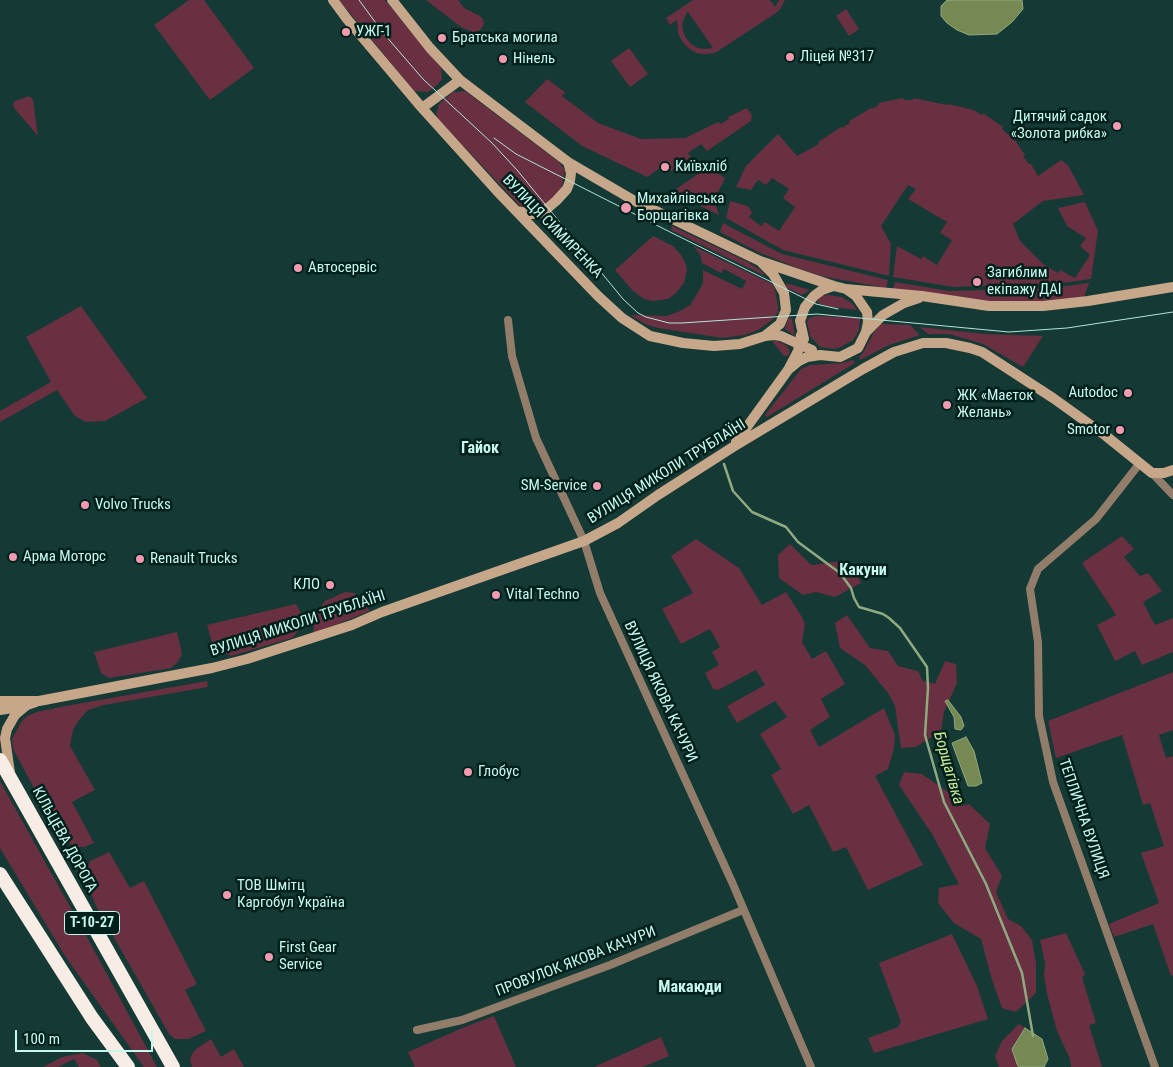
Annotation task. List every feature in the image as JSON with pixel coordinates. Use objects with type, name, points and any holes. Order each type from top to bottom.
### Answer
[{"type":"highway","name":"КІЛЬЦЕВА ДОРОГА","points":[[0,760],[173,1067]]},
{"type":"highway","name":"Т-10-27","points":[[0,874],[92,1018],[128,1067]]},
{"type":"street","name":"ВУЛИЦЯ СИМИРЕНКА","points":[[333,0],[422,108],[515,210],[606,304],[622,318],[650,336],[683,343],[714,346],[740,344],[765,336],[781,336],[801,340],[816,353]]},
{"type":"street","points":[[392,0],[430,48],[460,80],[568,162],[594,179],[642,204],[760,261],[846,289],[922,296],[988,306],[1043,306],[1088,301],[1173,287]]},
{"type":"street","points":[[422,108],[460,80]]},
{"type":"street","points":[[515,210],[536,214],[543,212],[551,206],[568,186],[571,173],[568,162]]},
{"type":"street","points":[[760,261],[773,274],[784,293],[786,310],[780,324],[765,336]]},
{"type":"street","points":[[733,447],[788,370],[801,340],[800,321],[809,301],[822,290],[834,286]]},
{"type":"street","points":[[788,370],[799,361],[816,353],[840,356],[858,348],[866,332],[867,312],[856,296],[846,289]]},
{"type":"street","points":[[866,332],[883,315],[904,303],[922,296]]},
{"type":"street","name":"ВУЛИЦЯ ЯКОВА КАЧУРИ","points":[[508,320],[512,356],[536,438],[584,541],[600,593],[732,882],[811,1067]]},
{"type":"street","name":"ВУЛИЦЯ МИКОЛИ ТРУБЛАЇНІ","points":[[0,701],[39,701],[212,668],[247,659],[352,624],[584,541],[618,523],[733,447],[894,352],[922,343],[937,342],[982,352],[1068,408],[1140,463],[1173,495]]},
{"type":"street","name":"ТЕПЛИЧНА ВУЛИЦЯ","points":[[1140,463],[1096,519],[1038,569],[1030,589],[1038,642],[1039,716],[1053,782],[1155,1067]]},
{"type":"street","points":[[1152,473],[1164,473],[1173,470]]},
{"type":"street","name":"ВУЛИЦЯ МИКОЛИ ТРУБЛАЇНІ","points":[[11,779],[5,738],[7,729],[15,715],[27,706],[39,701]]},
{"type":"street","points":[[0,710],[27,706]]},
{"type":"street","name":"ПРОВУЛОК ЯКОВА КАЧУРИ","points":[[417,1030],[462,1020],[610,964],[743,910]]},
{"type":"shaded area","points":[[189,0],[204,0],[254,68],[210,100],[154,25]]},
{"type":"shaded area","points":[[339,0],[385,0],[441,68],[442,79],[428,92],[414,91]]},
{"type":"shaded area","points":[[426,0],[458,0],[464,8],[480,16],[483,19],[484,25],[475,33],[461,27]]},
{"type":"shaded area","points":[[693,0],[770,0],[775,7],[779,0],[785,0],[779,11],[715,53],[696,53],[688,48],[678,33],[677,20],[670,25],[666,18]],"holes":[[[688,12],[713,48],[698,48],[686,38],[682,24]]]},
{"type":"shaded area","points":[[947,0],[1022,0],[1023,9],[1012,22],[997,34],[969,35],[957,30],[941,16],[941,6]]},
{"type":"shaded area","points":[[846,9],[859,29],[849,36],[836,16]]},
{"type":"shaded area","points":[[629,48],[648,74],[630,87],[611,61]]},
{"type":"shaded area","points":[[547,79],[565,92],[562,96],[598,123],[641,139],[685,138],[718,122],[720,124],[729,119],[728,117],[747,108],[752,115],[751,121],[707,151],[701,144],[688,153],[691,157],[671,171],[666,164],[647,177],[582,146],[525,102]]},
{"type":"shaded area","points":[[465,91],[559,162],[565,170],[561,190],[545,205],[530,210],[521,207],[438,119],[436,114],[439,104],[453,92]]},
{"type":"shaded area","points":[[29,96],[33,100],[38,136],[14,108],[13,104],[15,101]]},
{"type":"shaded area","points":[[903,98],[904,100],[913,100],[913,98],[948,104],[974,110],[982,115],[983,113],[1003,127],[1002,129],[1007,134],[1010,133],[1025,155],[1023,156],[1031,164],[1038,176],[1061,160],[1068,165],[1084,195],[1043,201],[1013,224],[1020,241],[1043,264],[1058,273],[1060,270],[1075,278],[1090,255],[1080,246],[1086,238],[1067,226],[1058,208],[1085,202],[1098,231],[1091,279],[1062,283],[953,287],[893,277],[897,246],[921,259],[923,256],[937,265],[952,240],[940,233],[947,222],[908,199],[916,189],[908,185],[881,226],[891,244],[889,276],[783,250],[726,218],[730,201],[748,206],[752,213],[749,217],[761,226],[765,222],[779,231],[795,207],[783,198],[789,189],[772,178],[766,185],[758,180],[751,190],[736,187],[746,166],[778,134],[797,156],[819,144],[818,142],[850,123],[849,121],[879,105],[878,103]]},
{"type":"shaded area","points":[[708,167],[725,178],[713,203],[719,215],[672,192]]},
{"type":"shaded area","points":[[723,223],[782,254],[888,280],[886,288],[821,276],[795,267],[758,252],[720,232]]},
{"type":"shaded area","points":[[672,226],[746,261],[763,272],[765,276],[671,230]]},
{"type":"shaded area","points":[[653,236],[673,246],[681,255],[687,270],[684,283],[676,293],[668,299],[653,301],[644,299],[633,291],[615,270]]},
{"type":"shaded area","points":[[693,246],[772,284],[775,290],[778,312],[772,320],[758,330],[745,335],[722,338],[658,328],[647,325],[630,315],[667,316],[690,305],[703,283],[703,270],[742,289],[746,281],[724,269],[721,273],[702,263],[700,254]]},
{"type":"shaded area","points":[[895,282],[949,291],[1051,288],[1089,283],[1084,297],[1042,303],[994,302],[893,289]]},
{"type":"shaded area","points":[[786,283],[810,290],[802,295],[787,288]]},
{"type":"shaded area","points":[[822,296],[842,297],[853,304],[857,310],[831,307],[820,304],[817,301]]},
{"type":"shaded area","points":[[81,306],[147,398],[105,421],[86,422],[75,416],[57,390],[0,422],[0,411],[51,382],[26,337]]},
{"type":"shaded area","points":[[817,316],[860,318],[859,330],[853,340],[841,347],[834,349],[820,347],[810,336],[807,322],[809,318]]},
{"type":"shaded area","points":[[792,318],[795,336],[785,329],[788,319]]},
{"type":"shaded area","points":[[881,324],[910,325],[920,335],[889,345],[860,360],[859,357]]},
{"type":"shaded area","points":[[919,327],[985,334],[1043,336],[1023,367],[983,344],[949,334],[928,334]]},
{"type":"shaded area","points":[[772,341],[778,341],[787,346],[790,351],[788,356],[784,356]]},
{"type":"shaded area","points":[[853,360],[855,363],[767,417],[765,415],[801,369],[810,365],[843,363]]},
{"type":"shaded area","points":[[1122,536],[1134,549],[1124,557],[1140,576],[1148,573],[1162,591],[1143,602],[1155,625],[1173,618],[1173,652],[1142,665],[1135,651],[1115,661],[1097,625],[1116,615],[1082,563]]},
{"type":"shaded area","points":[[696,539],[739,568],[762,605],[786,592],[805,624],[802,642],[812,659],[826,651],[845,684],[821,699],[830,717],[810,730],[819,747],[884,708],[895,735],[894,748],[888,769],[875,776],[923,865],[868,890],[846,847],[833,852],[809,805],[793,814],[771,775],[781,769],[760,734],[787,717],[775,701],[737,723],[727,706],[765,685],[756,670],[718,690],[713,689],[705,673],[719,665],[712,652],[720,647],[710,629],[681,644],[662,609],[693,593],[671,556]]},
{"type":"shaded area","points":[[790,544],[811,565],[841,561],[852,565],[861,583],[835,597],[816,592],[803,595],[779,578],[778,555]]},
{"type":"shaded area","points":[[345,592],[354,593],[370,611],[313,634],[315,615],[325,601]]},
{"type":"shaded area","points":[[296,604],[301,613],[299,630],[292,638],[231,656],[214,649],[207,625]]},
{"type":"shaded area","points":[[847,615],[870,648],[888,651],[898,666],[918,671],[923,681],[935,684],[945,661],[956,664],[957,683],[944,712],[941,731],[916,747],[901,748],[895,706],[888,693],[865,665],[840,648],[835,623]]},
{"type":"shaded area","points":[[177,632],[182,654],[178,662],[171,668],[109,678],[101,673],[94,652]]},
{"type":"shaded area","points":[[1173,672],[1173,730],[1159,735],[1166,758],[1173,756],[1173,975],[1171,976],[1153,924],[1114,937],[1109,924],[1159,903],[1141,853],[1164,846],[1150,803],[1143,805],[1122,735],[1056,758],[1048,721]]},
{"type":"shaded area","points":[[207,681],[208,687],[104,705],[88,710],[79,720],[73,730],[70,746],[95,790],[72,802],[94,843],[78,847],[65,842],[61,838],[13,749],[12,739],[21,722],[27,716],[37,712]]},
{"type":"shaded area","points":[[948,700],[961,717],[964,726],[961,730],[955,729],[954,717],[945,701]]},
{"type":"shaded area","points":[[966,737],[974,751],[982,783],[976,786],[968,786],[952,743]]},
{"type":"shaded area","points":[[904,772],[922,774],[951,794],[956,807],[969,804],[990,824],[985,848],[1002,876],[996,892],[1008,919],[1021,926],[1032,940],[1036,963],[1036,993],[1016,1012],[1002,1008],[981,939],[954,923],[938,903],[939,888],[959,884],[932,834],[899,785]]},
{"type":"shaded area","points":[[0,781],[157,1067],[144,1067],[65,956],[0,848]]},
{"type":"shaded area","points":[[109,852],[130,888],[144,881],[197,984],[185,990],[206,1031],[189,1039],[175,1039],[169,1034],[96,906],[87,884],[86,872],[90,861]]},
{"type":"shaded area","points":[[1066,933],[1085,974],[1082,977],[1096,1023],[1089,1025],[1102,1067],[1071,1067],[1070,1059],[1057,1031],[1047,994],[1044,976],[1045,963],[1040,940]]},
{"type":"shaded area","points":[[952,934],[977,986],[988,1019],[874,1053],[868,1038],[898,1027],[901,1022],[879,963]]},
{"type":"shaded area","points":[[494,1016],[516,1067],[415,1067],[408,1052]]},
{"type":"shaded area","points":[[1019,1024],[1025,1028],[1012,1049],[1019,1067],[999,1067],[995,1056],[1002,1041]]},
{"type":"shaded area","points":[[1025,1028],[1042,1039],[1048,1059],[1044,1067],[1019,1067],[1017,1064],[1012,1049]]},
{"type":"shaded area","points":[[661,1037],[669,1056],[643,1067],[594,1067]]},
{"type":"shaded area","points":[[211,1039],[221,1057],[234,1049],[244,1067],[192,1067],[190,1059],[192,1054]]},
{"type":"shaded area","points":[[83,1053],[97,1060],[101,1067],[79,1067],[74,1059],[58,1067],[43,1067],[62,1057]]},
{"type":"waterway","name":"Борщагівка","points":[[724,464],[733,491],[752,512],[786,527],[798,542],[840,573],[851,588],[859,607],[883,614],[889,618],[900,628],[927,667],[928,688],[925,735],[944,802],[986,884],[1022,973],[1033,1036]]},
{"type":"tram line","points":[[359,0],[384,34],[423,79],[492,143],[517,170],[623,299],[638,313],[646,317],[669,323],[682,323],[817,314],[1009,332],[1067,328],[1173,312]]},
{"type":"tram line","points":[[494,138],[516,154],[674,234],[816,304],[838,309]]},
{"type":"place","name":"УЖГ-1","points":[[346,32]]},
{"type":"place","name":"Братська могила","points":[[442,38]]},
{"type":"place","name":"Ліцей №317","points":[[790,57]]},
{"type":"place","name":"Нінель","points":[[503,59]]},
{"type":"place","name":"Дитячий садок «Золота рибка»","points":[[1117,126]]},
{"type":"place","name":"Київхліб","points":[[665,167]]},
{"type":"place","name":"Михайлівська Борщагівка","points":[[626,208]]},
{"type":"place","name":"Автосервіс","points":[[298,268]]},
{"type":"place","name":"Загиблим екіпажу ДАІ","points":[[977,282]]},
{"type":"place","name":"Autodoc","points":[[1128,393]]},
{"type":"place","name":"ЖК «Маєток Желань»","points":[[947,405]]},
{"type":"place","name":"Smotor","points":[[1120,430]]},
{"type":"place","name":"SM-Service","points":[[597,486]]},
{"type":"place","name":"Volvo Trucks","points":[[85,505]]},
{"type":"place","name":"Арма Моторс","points":[[13,557]]},
{"type":"place","name":"Renault Trucks","points":[[140,559]]},
{"type":"place","name":"КЛО","points":[[330,585]]},
{"type":"place","name":"Vital Techno","points":[[496,595]]},
{"type":"place","name":"Глобус","points":[[468,772]]},
{"type":"place","name":"ТОВ Шмітц Каргобул Україна","points":[[227,895]]},
{"type":"place","name":"First Gear Service","points":[[269,957]]},
{"type":"district","name":"Гайок","points":[[480,449]]},
{"type":"district","name":"Какуни","points":[[863,571]]},
{"type":"district","name":"Макаюди","points":[[690,988]]}]
